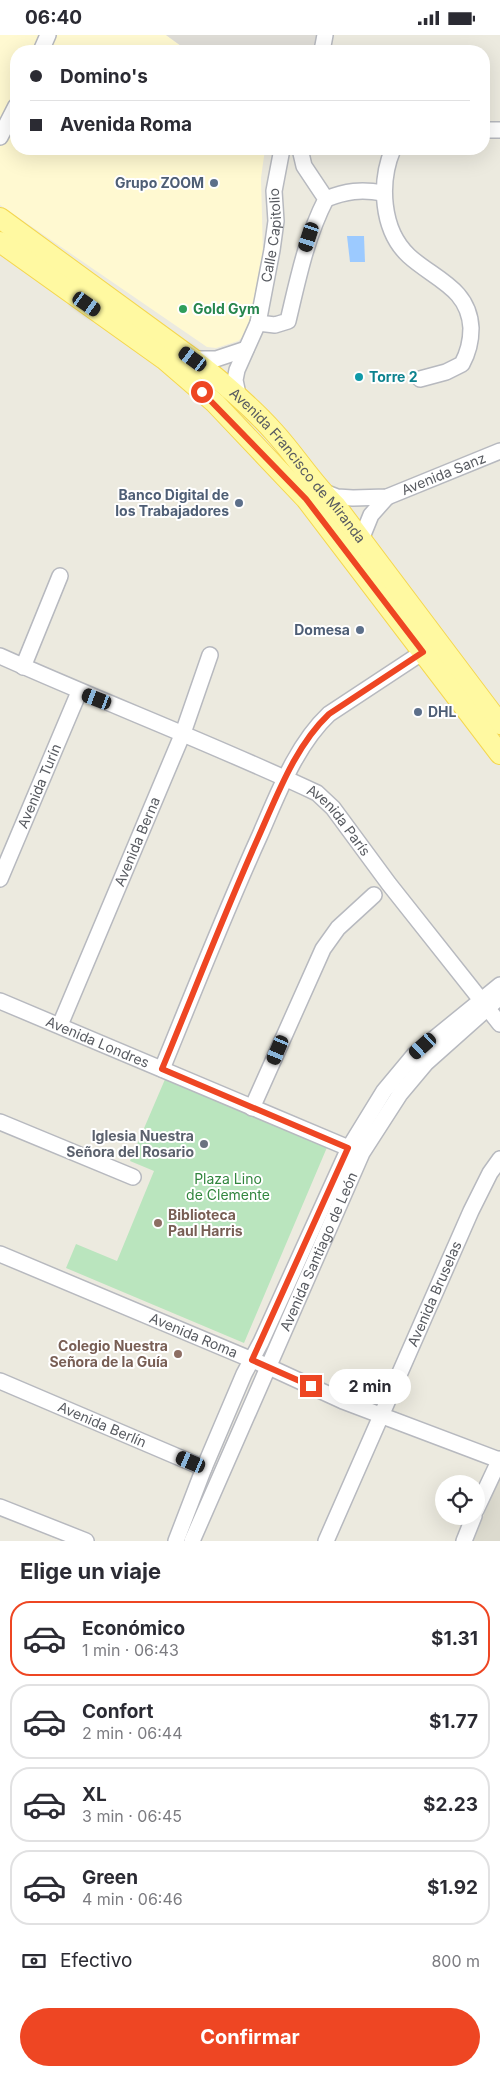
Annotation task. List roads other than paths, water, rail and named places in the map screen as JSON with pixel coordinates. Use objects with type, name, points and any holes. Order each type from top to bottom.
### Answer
[{"type":"main road","name":"Avenida Francisco de Miranda","points":[[0,218],[193,359],[221,381],[273,432],[318,489],[336,506],[500,724]]},
{"type":"main road","name":"Avenida Francisco de Miranda","points":[[0,242],[164,359],[215,403],[306,499],[500,754]]},
{"type":"street","points":[[0,137],[10,118]]},
{"type":"street","name":"Calle Capitolio","points":[[239,399],[235,380],[236,370],[258,323],[276,221],[274,191],[281,155]]},
{"type":"street","points":[[301,155],[304,166],[326,199]]},
{"type":"street","points":[[391,155],[383,193],[388,217],[396,238],[408,255],[457,293],[467,306],[470,319],[470,345],[462,364],[446,372],[420,379]]},
{"type":"street","points":[[258,323],[275,325],[288,321],[304,252],[314,222],[326,199],[344,192],[364,190],[383,193]]},
{"type":"street","points":[[193,359],[216,359],[246,349]]},
{"type":"street","name":"Avenida Sanz","points":[[386,497],[500,451]]},
{"type":"street","points":[[318,489],[337,497],[361,499],[386,497]]},
{"type":"street","points":[[363,573],[357,556],[360,538],[370,515],[386,497]]},
{"type":"street","points":[[23,667],[60,576]]},
{"type":"street","points":[[162,1069],[230,901],[285,779],[316,726],[329,714],[423,652]]},
{"type":"street","name":"Avenida Berna","points":[[60,1025],[183,733],[210,655]]},
{"type":"street","name":"Avenida París","points":[[0,657],[80,692],[183,733],[317,793],[333,807],[500,1024]]},
{"type":"street","name":"Avenida Turín","points":[[0,879],[80,692]]},
{"type":"street","points":[[252,1108],[323,949],[338,928],[374,895]]},
{"type":"street","name":"Avenida Santiago de León","points":[[184,1539],[204,1468],[252,1360],[356,1151],[413,1078],[500,985]]},
{"type":"street","name":"Avenida Santiago de León","points":[[483,1004],[500,997]]},
{"type":"street","name":"Avenida Londres","points":[[0,1001],[356,1151]]},
{"type":"street","points":[[0,1122],[133,1177]]},
{"type":"street","name":"Avenida Santiago de León","points":[[184,1539],[269,1367],[356,1151]]},
{"type":"street","name":"Avenida Bruselas","points":[[326,1541],[470,1211],[490,1173],[500,1159]]},
{"type":"street","name":"Avenida Roma","points":[[0,1254],[269,1367],[344,1401],[500,1460]]},
{"type":"street","name":"Avenida Berlín","points":[[0,1381],[204,1468]]},
{"type":"street","points":[[485,1491],[500,1460]]},
{"type":"street","points":[[0,1507],[86,1541]]},
{"type":"street","points":[[464,1541],[470,1525]]},
{"type":"water","points":[[347,236],[364,236],[365,262],[350,262]]},
{"type":"place","name":"Grupo ZOOM","points":[[214,183]]},
{"type":"place","name":"Gold Gym","points":[[183,309]]},
{"type":"place","name":"Torre 2","points":[[359,377]]},
{"type":"place","name":"Banco Digital de los Trabajadores","points":[[239,503]]},
{"type":"place","name":"Domesa","points":[[360,630]]},
{"type":"place","name":"DHL","points":[[418,712]]},
{"type":"place","name":"Iglesia Nuestra Señora del Rosario","points":[[204,1144]]},
{"type":"place","name":"Biblioteca Paul Harris","points":[[158,1223]]},
{"type":"place","name":"Colegio Nuestra Señora de la Guía","points":[[178,1354]]},
{"type":"park label","name":"Plaza Lino de Clemente","points":[[228,1187]]}]
